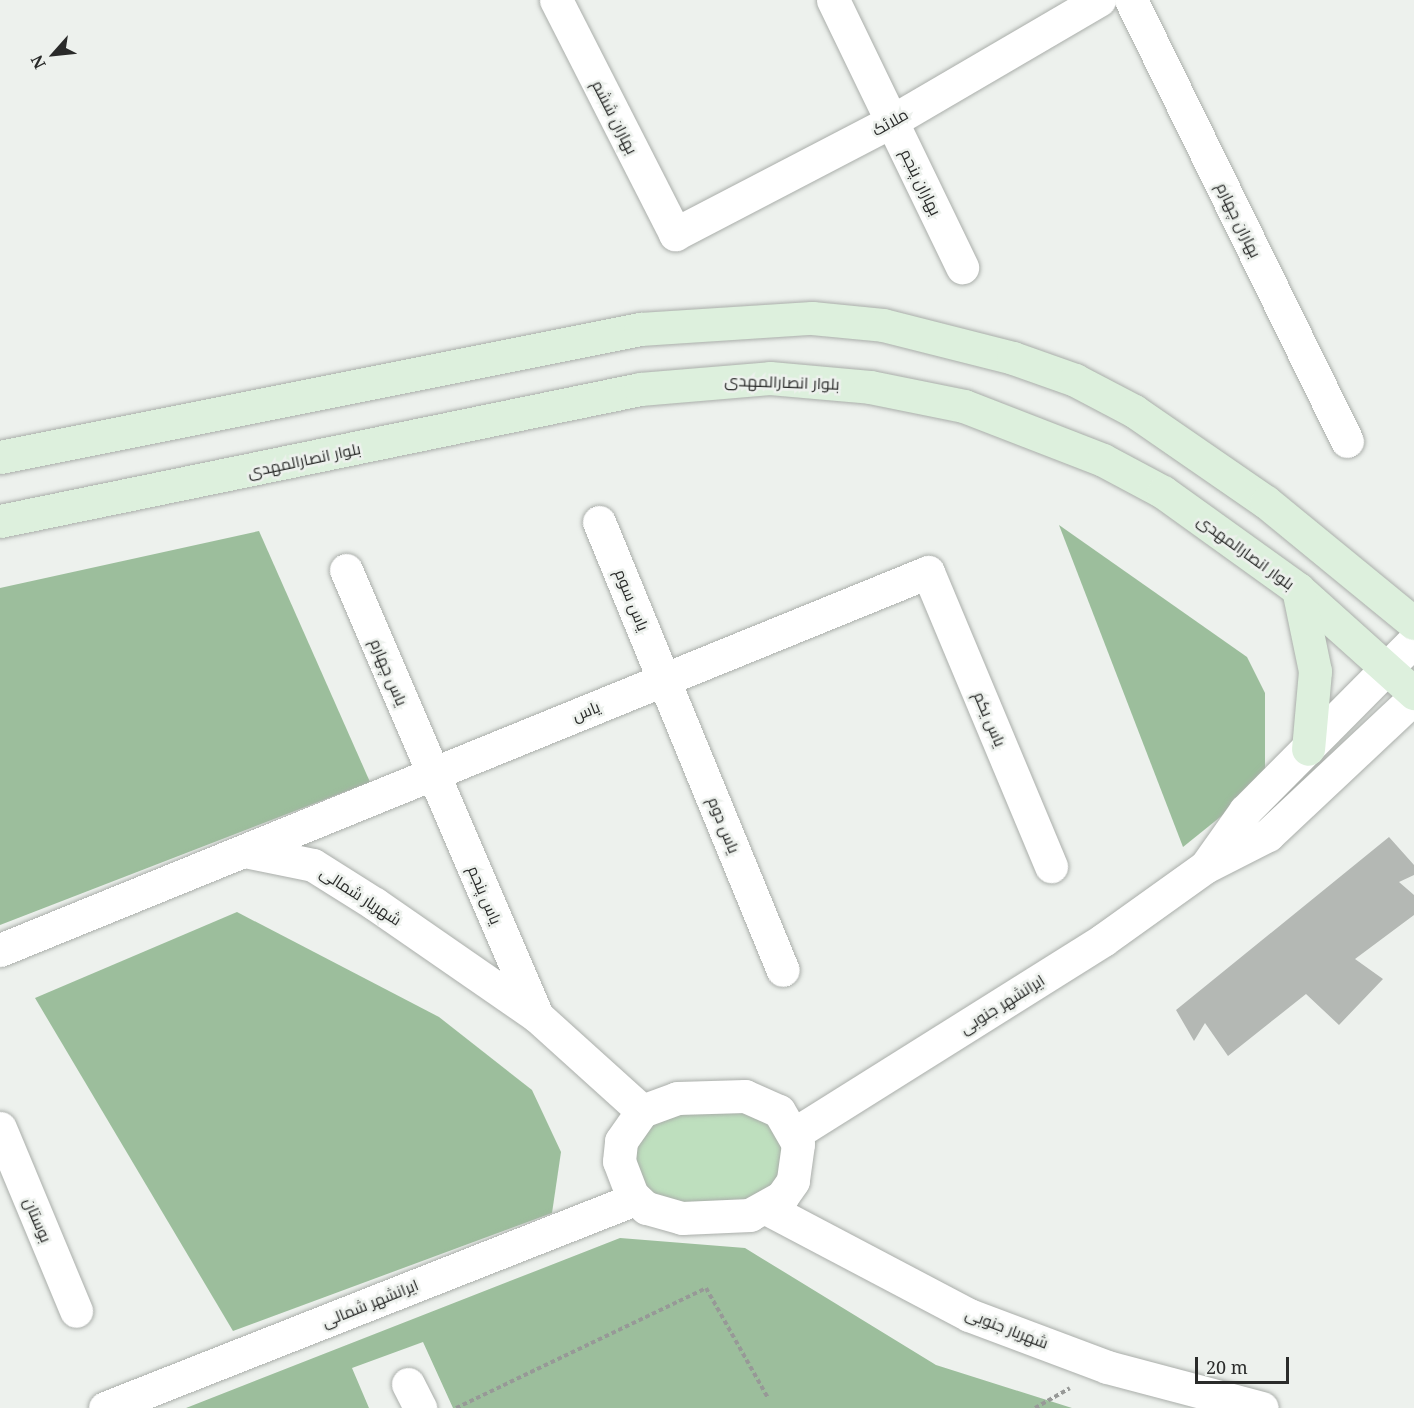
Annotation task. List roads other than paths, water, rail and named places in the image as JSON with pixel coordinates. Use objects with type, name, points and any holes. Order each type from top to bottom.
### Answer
[{"type":"main road","points":[[0,458],[640,329],[812,318],[883,325],[1013,358],[1075,380],[1134,411],[1266,502],[1414,623]]},
{"type":"main road","name":"بلوار انصارالمهدی","points":[[0,521],[640,389],[770,378],[870,387],[964,406],[1056,441],[1163,492],[1298,589],[1388,666],[1414,693]]},
{"type":"main road","points":[[1298,589],[1316,671],[1308,748]]},
{"type":"street","name":"بهاران ششم","points":[[556,0],[675,234]]},
{"type":"street","name":"بهاران پنجم","points":[[833,0],[962,267]]},
{"type":"street","name":"ملائک","points":[[675,234],[892,121],[1099,0]]},
{"type":"street","name":"بهاران چهارم","points":[[1131,0],[1347,441]]},
{"type":"street","name":"یاس سوم","points":[[599,522],[664,679]]},
{"type":"street","name":"یاس چهارم","points":[[345,570],[433,774]]},
{"type":"street","name":"یاس","points":[[245,850],[928,572]]},
{"type":"street","name":"یاس یکم","points":[[928,572],[1052,866]]},
{"type":"street","name":"ایرانشهر جنوبی","points":[[1205,867],[1245,811],[1414,641]]},
{"type":"street","name":"یاس دوم","points":[[664,679],[783,970]]},
{"type":"street","name":"ایرانشهر جنوبی","points":[[794,1134],[1103,940],[1205,867],[1268,835],[1414,698]]},
{"type":"street","name":"یاس پنجم","points":[[433,774],[537,1016]]},
{"type":"street","points":[[0,950],[245,850]]},
{"type":"street","name":"شهریار شمالی","points":[[245,850],[313,865],[537,1016],[642,1110]]},
{"type":"street","points":[[745,1095],[779,1111],[794,1134],[798,1163],[793,1181],[768,1209],[750,1215],[682,1218],[664,1216],[635,1198],[619,1161],[621,1141],[642,1110],[677,1098],[745,1095]]},
{"type":"street","name":"بوستان","points":[[0,1128],[76,1311]]},
{"type":"street","name":"ایرانشهر شمالی","points":[[106,1408],[635,1198]]},
{"type":"street","name":"شهریار جنوبی","points":[[768,1209],[969,1314],[1107,1367],[1262,1408]]}]
